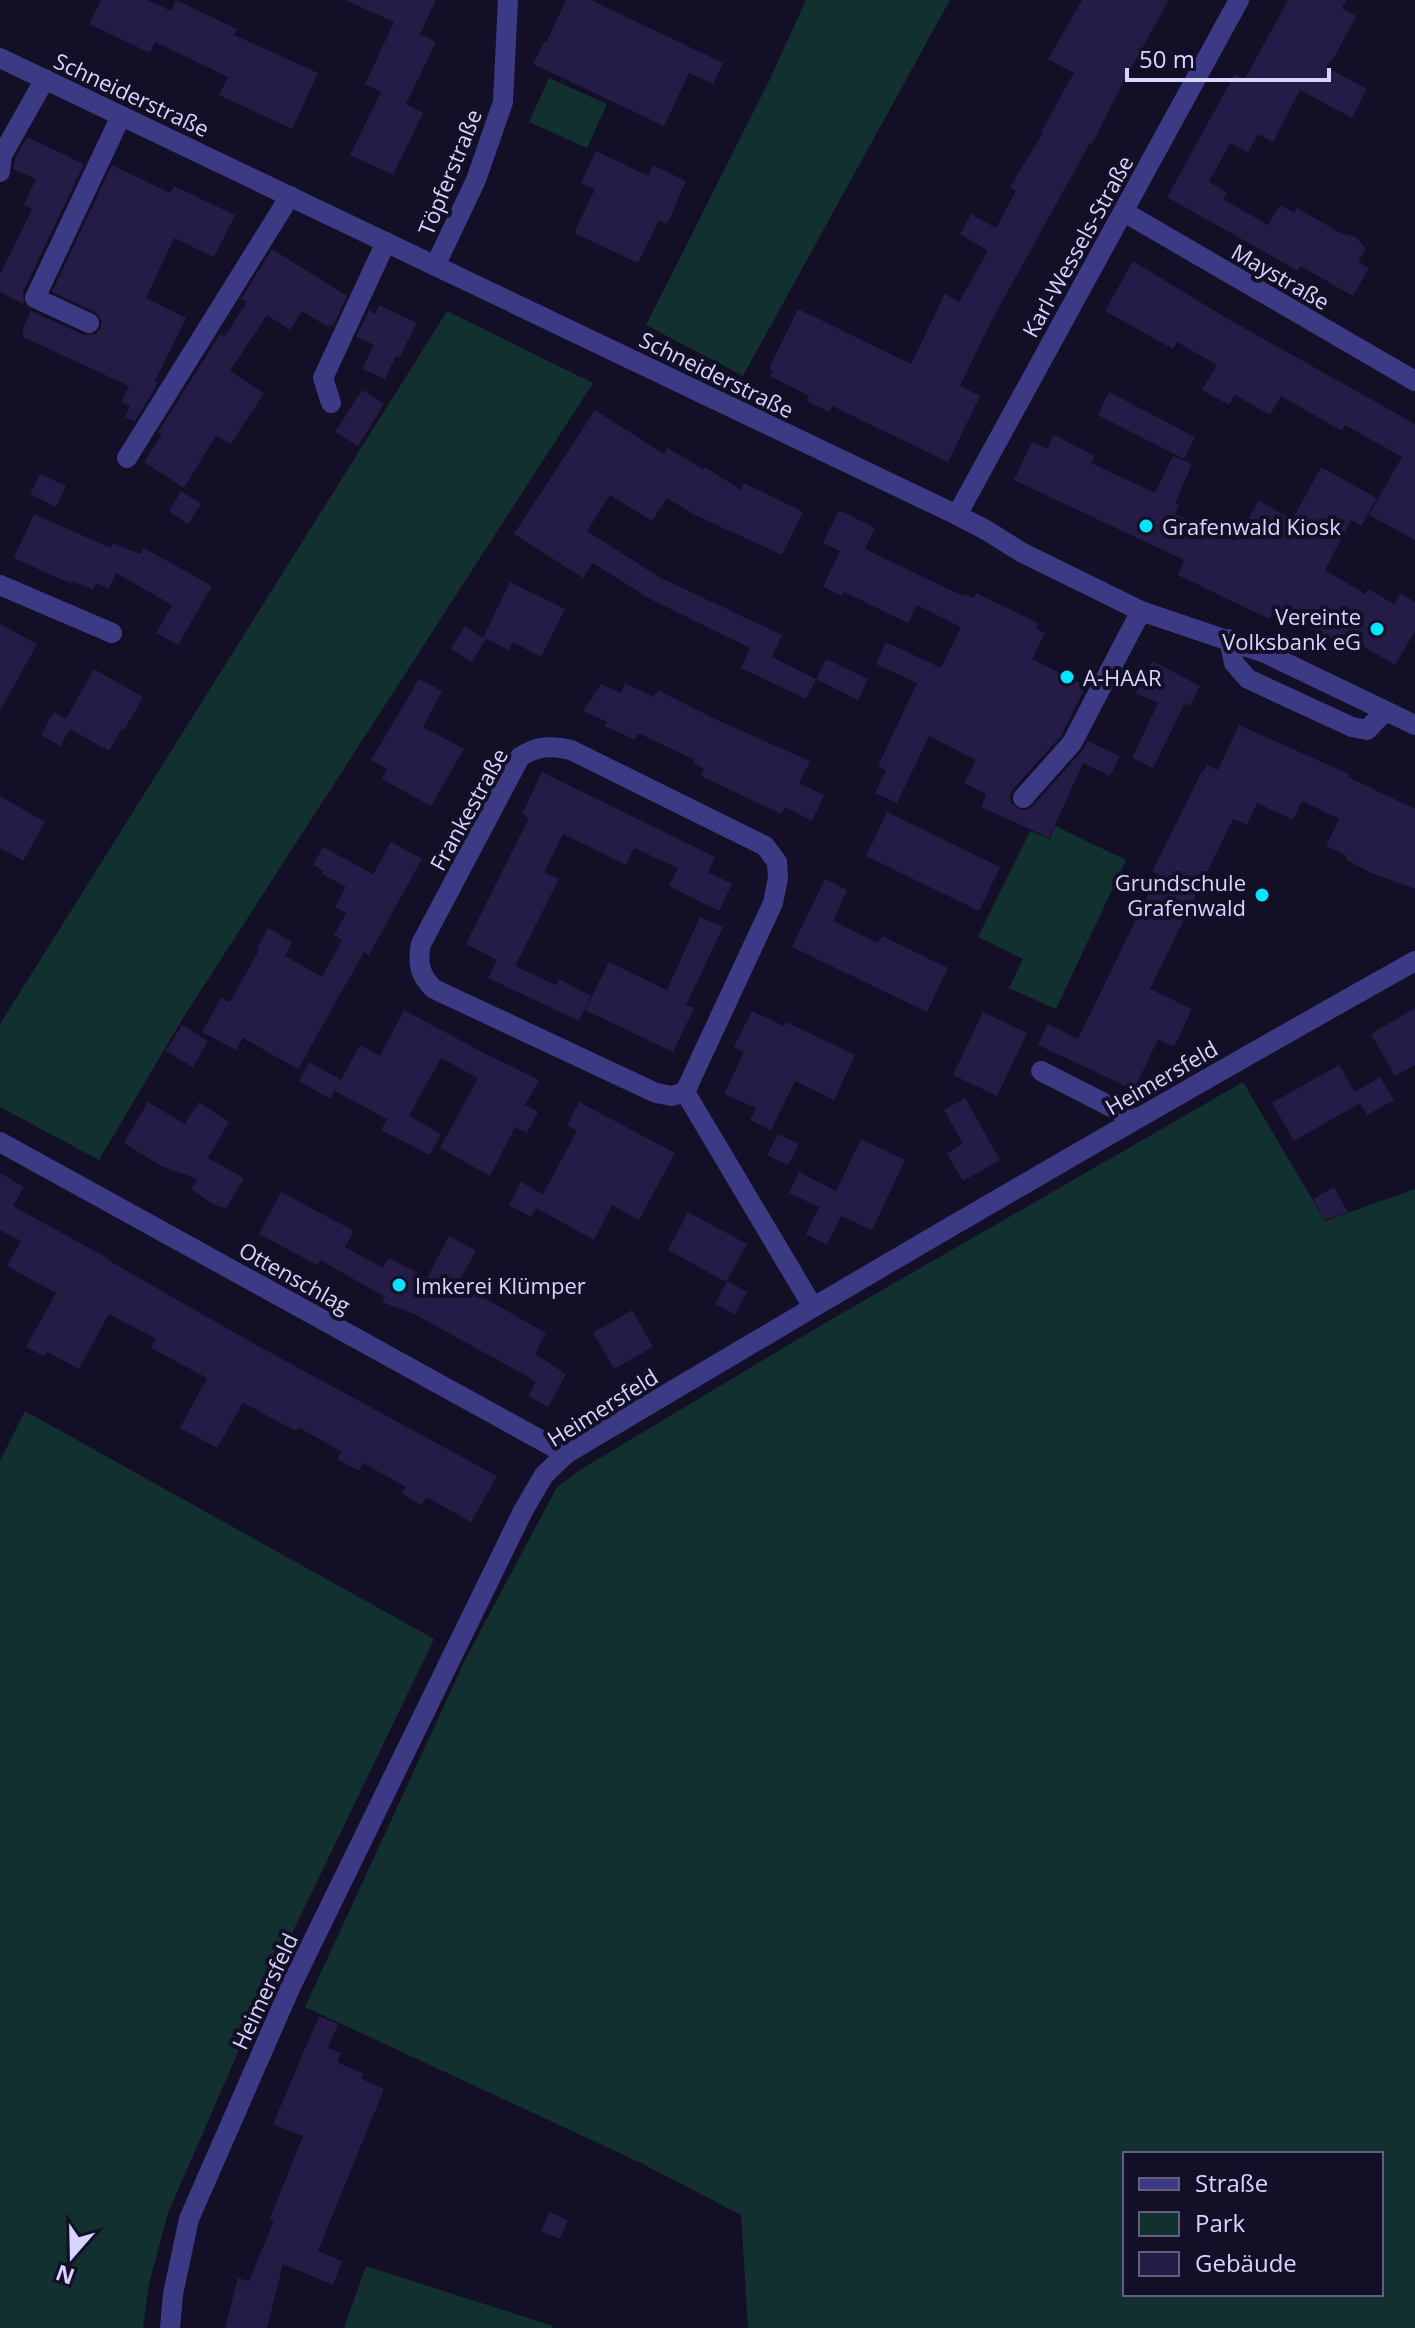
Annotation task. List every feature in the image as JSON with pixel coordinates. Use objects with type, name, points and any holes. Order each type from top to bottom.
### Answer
[{"type":"street","name":"Töpferstraße","points":[[435,266],[476,180],[503,102],[508,0]]},
{"type":"street","name":"Karl-Wessels-Straße","points":[[957,515],[1239,0]]},
{"type":"street","name":"Schneiderstraße","points":[[0,58],[957,515],[1021,552],[1141,611],[1265,653],[1415,725]]},
{"type":"street","points":[[0,172],[2,155],[45,79]]},
{"type":"street","points":[[89,323],[35,298],[121,116]]},
{"type":"street","points":[[127,458],[290,196]]},
{"type":"street","name":"Maystraße","points":[[1124,212],[1415,381]]},
{"type":"street","points":[[331,403],[323,378],[386,242]]},
{"type":"street","points":[[0,585],[112,633]]},
{"type":"street","points":[[1023,798],[1072,743],[1141,611]]},
{"type":"street","points":[[1229,639],[1234,663],[1248,679],[1352,727],[1367,730],[1385,711]]},
{"type":"street","name":"Frankestraße","points":[[545,746],[571,750],[765,846],[777,862],[778,878],[773,903],[685,1092],[672,1096],[656,1093],[434,989],[424,980],[419,967],[421,944],[520,757],[532,750],[545,746]]},
{"type":"street","name":"Heimersfeld","points":[[170,2328],[173,2294],[189,2219],[291,1986],[523,1511],[544,1475],[566,1454],[813,1307],[1135,1119],[1415,961]]},
{"type":"street","points":[[1041,1071],[1135,1119]]},
{"type":"street","points":[[685,1092],[813,1307]]},
{"type":"street","name":"Ottenschlag","points":[[0,1142],[566,1454]]},
{"type":"green space","points":[[806,0],[950,0],[743,376],[646,325],[769,81]]},
{"type":"green space","points":[[549,78],[607,104],[587,148],[529,122]]},
{"type":"green space","points":[[447,311],[593,383],[183,1018],[99,1160],[0,1107],[0,1024]]},
{"type":"green space","points":[[1055,826],[1126,860],[1056,1009],[1009,988],[1023,959],[978,937],[1030,831],[1050,839]]},
{"type":"green space","points":[[1243,1082],[1325,1221],[1415,1189],[1415,2328],[748,2328],[741,2215],[641,2163],[305,2007],[467,1656],[557,1487],[585,1467],[825,1323]]},
{"type":"green space","points":[[25,1411],[434,1639],[270,1979],[168,2213],[149,2284],[143,2328],[0,2328],[0,1461]]},
{"type":"green space","points":[[366,2266],[553,2326],[344,2328]]},
{"type":"building","points":[[101,0],[147,0],[171,11],[176,0],[237,29],[234,35],[318,73],[292,129],[219,95],[228,77],[155,42],[150,53],[89,24]]},
{"type":"building","points":[[345,0],[436,0],[420,34],[436,42],[406,104],[423,113],[393,175],[350,155],[381,92],[365,84],[394,22]]},
{"type":"building","points":[[566,0],[591,0],[723,63],[713,84],[689,73],[664,126],[533,64]]},
{"type":"building","points":[[1082,0],[1169,0],[992,320],[960,386],[980,396],[948,462],[832,406],[829,412],[807,401],[809,396],[770,376],[773,370],[769,368],[798,309],[911,364],[945,294],[959,302],[988,251],[960,234],[971,214],[996,228],[1016,191],[1010,187],[1074,73],[1048,59]]},
{"type":"building","points":[[1288,0],[1347,0],[1342,8],[1356,16],[1326,67],[1367,89],[1352,118],[1300,90],[1273,142],[1258,134],[1248,153],[1230,143],[1209,182],[1227,192],[1223,199],[1268,225],[1280,205],[1294,213],[1297,208],[1339,232],[1356,237],[1366,249],[1358,262],[1369,268],[1353,296],[1300,266],[1298,271],[1167,197],[1235,74],[1245,79]]},
{"type":"building","points":[[27,137],[84,164],[23,292],[24,304],[0,292],[0,275],[32,209],[24,205],[36,179],[13,169]]},
{"type":"building","points":[[596,151],[648,176],[653,165],[686,181],[667,224],[659,220],[638,263],[574,233],[595,189],[581,183]]},
{"type":"building","points":[[112,165],[170,193],[174,186],[235,215],[214,257],[174,238],[146,298],[186,318],[155,381],[158,383],[135,421],[125,417],[130,406],[121,402],[129,386],[23,337],[23,328],[31,311],[84,335],[96,334],[100,329],[102,321],[95,312],[52,292]]},
{"type":"building","points":[[272,249],[347,296],[333,326],[330,324],[328,327],[302,311],[290,330],[267,315],[230,371],[264,393],[231,444],[216,436],[184,488],[144,462],[162,434],[158,432],[220,334],[225,336],[247,302],[241,299]]},
{"type":"building","points":[[1133,261],[1228,319],[1415,424],[1415,540],[1369,515],[1402,457],[1345,425],[1342,431],[1281,396],[1270,415],[1235,395],[1229,405],[1202,390],[1217,365],[1177,342],[1173,349],[1105,311]]},
{"type":"building","points":[[379,305],[417,323],[385,379],[362,369],[374,345],[356,337],[369,310],[375,314]]},
{"type":"building","points":[[362,390],[384,404],[358,446],[335,432]]},
{"type":"building","points":[[1109,392],[1195,437],[1184,459],[1098,415]]},
{"type":"building","points":[[595,410],[664,454],[668,448],[741,490],[744,483],[803,512],[782,555],[695,515],[667,498],[652,521],[610,495],[587,531],[659,577],[782,635],[772,657],[816,679],[806,699],[741,668],[750,648],[650,599],[593,563],[583,578],[514,534]]},
{"type":"building","points":[[1054,435],[1095,456],[1091,463],[1155,493],[1173,456],[1192,464],[1175,503],[1179,505],[1175,514],[1236,541],[1259,500],[1292,520],[1321,467],[1377,498],[1361,526],[1351,520],[1325,570],[1365,594],[1368,589],[1394,604],[1400,593],[1415,602],[1415,631],[1395,665],[1343,634],[1340,640],[1335,637],[1334,640],[1276,607],[1270,619],[1250,610],[1178,575],[1184,560],[1014,480],[1032,442],[1047,449]]},
{"type":"building","points":[[40,474],[66,486],[56,507],[30,494]]},
{"type":"building","points":[[181,491],[201,504],[188,524],[169,511]]},
{"type":"building","points":[[839,510],[875,528],[865,549],[963,596],[973,598],[976,593],[1038,623],[1036,628],[1045,633],[1032,659],[1086,686],[1061,736],[1013,789],[1011,803],[1020,810],[1032,807],[1088,741],[1120,756],[1110,776],[1083,763],[1049,838],[981,807],[986,794],[964,783],[976,760],[929,736],[897,803],[875,793],[886,770],[878,766],[917,683],[876,664],[886,642],[941,668],[961,627],[917,605],[908,623],[844,592],[842,596],[823,587],[840,551],[823,543]]},
{"type":"building","points":[[34,514],[111,548],[113,543],[140,554],[144,548],[212,586],[178,645],[156,633],[172,605],[116,573],[109,589],[96,583],[93,590],[72,581],[71,584],[14,558]]},
{"type":"building","points":[[510,582],[565,609],[541,657],[513,642],[509,650],[484,638],[472,662],[451,649],[465,626],[483,638]]},
{"type":"building","points":[[0,624],[37,644],[0,711]]},
{"type":"building","points":[[826,659],[868,679],[858,700],[816,679]]},
{"type":"building","points":[[1152,661],[1200,686],[1190,706],[1185,703],[1153,768],[1132,758],[1158,703],[1136,693]]},
{"type":"building","points":[[94,669],[143,697],[109,751],[70,729],[60,746],[41,735],[54,712],[66,719]]},
{"type":"building","points":[[419,679],[442,691],[423,727],[464,749],[431,806],[382,779],[387,769],[371,760]]},
{"type":"building","points":[[625,683],[654,697],[658,690],[810,761],[799,783],[824,795],[812,821],[785,807],[781,814],[701,776],[704,769],[693,763],[695,760],[638,733],[635,740],[583,711],[601,684],[621,693]]},
{"type":"building","points":[[1239,725],[1349,774],[1348,777],[1415,809],[1415,889],[1369,872],[1326,846],[1339,819],[1302,801],[1293,820],[1257,803],[1247,825],[1233,819],[1150,989],[1192,1009],[1174,1047],[1158,1039],[1134,1090],[1038,1045],[1048,1024],[1078,1039],[1158,874],[1152,872],[1202,771],[1207,765],[1218,770]]},
{"type":"building","points":[[542,772],[715,857],[708,872],[732,884],[719,911],[669,886],[678,868],[634,848],[626,865],[563,834],[544,872],[559,879],[515,966],[556,985],[559,979],[591,996],[579,1021],[488,978],[497,960],[466,944],[529,818],[522,814]]},
{"type":"building","points":[[0,796],[45,822],[23,861],[0,848]]},
{"type":"building","points":[[887,812],[1000,867],[979,911],[866,856]]},
{"type":"building","points":[[391,842],[422,859],[369,955],[364,952],[298,1069],[243,1038],[236,1050],[202,1032],[221,998],[230,1002],[268,928],[292,942],[285,956],[322,977],[342,940],[334,935],[346,913],[335,907],[346,887],[322,874],[323,871],[313,865],[323,847],[373,874]]},
{"type":"building","points":[[825,879],[847,890],[833,921],[878,943],[882,936],[948,968],[927,1012],[792,947]]},
{"type":"building","points":[[700,917],[723,927],[686,1005],[694,1008],[673,1052],[585,1010],[609,962],[667,990]]},
{"type":"building","points":[[1415,1008],[1415,1065],[1395,1076],[1371,1034]]},
{"type":"building","points":[[404,1010],[539,1080],[525,1105],[538,1112],[527,1133],[515,1127],[490,1176],[440,1148],[478,1078],[441,1058],[409,1116],[441,1134],[430,1155],[381,1130],[387,1119],[335,1091],[360,1045],[380,1056]]},
{"type":"building","points":[[752,1011],[784,1026],[786,1022],[855,1055],[834,1100],[795,1081],[771,1130],[750,1120],[756,1108],[724,1094],[744,1052],[734,1047]]},
{"type":"building","points":[[983,1012],[1027,1033],[997,1096],[953,1075]]},
{"type":"building","points":[[182,1025],[208,1041],[193,1067],[166,1051]]},
{"type":"building","points":[[309,1062],[341,1080],[330,1099],[299,1081]]},
{"type":"building","points":[[1339,1065],[1355,1092],[1380,1077],[1394,1100],[1367,1115],[1360,1103],[1294,1141],[1272,1103]]},
{"type":"building","points":[[965,1098],[1000,1160],[963,1181],[947,1154],[963,1143],[944,1110]]},
{"type":"building","points":[[148,1102],[185,1124],[199,1102],[229,1122],[208,1158],[244,1178],[226,1209],[191,1189],[197,1179],[161,1166],[124,1143]]},
{"type":"building","points":[[579,1102],[675,1153],[639,1220],[612,1205],[594,1240],[536,1208],[531,1217],[509,1205],[521,1182],[543,1194],[540,1200],[577,1131],[567,1125]]},
{"type":"building","points":[[778,1134],[799,1144],[788,1165],[767,1155]]},
{"type":"building","points":[[861,1139],[905,1160],[872,1230],[841,1216],[827,1245],[806,1234],[819,1207],[789,1193],[799,1172],[836,1191]]},
{"type":"building","points":[[0,1173],[24,1187],[13,1206],[249,1341],[497,1476],[471,1522],[426,1497],[422,1505],[402,1494],[406,1487],[363,1463],[359,1471],[337,1459],[342,1452],[298,1427],[296,1431],[243,1403],[217,1448],[180,1428],[207,1378],[151,1348],[156,1339],[109,1314],[79,1369],[47,1352],[44,1356],[26,1347],[56,1293],[7,1266],[21,1241],[0,1230]]},
{"type":"building","points":[[1334,1187],[1348,1212],[1325,1220],[1313,1199]]},
{"type":"building","points":[[281,1192],[354,1231],[345,1247],[383,1268],[389,1258],[427,1278],[449,1236],[476,1251],[458,1283],[546,1333],[535,1354],[566,1374],[548,1407],[528,1396],[536,1382],[523,1374],[414,1314],[382,1302],[385,1297],[320,1260],[317,1265],[259,1234]]},
{"type":"building","points":[[688,1212],[747,1244],[726,1282],[668,1250]]},
{"type":"building","points":[[727,1281],[747,1292],[735,1314],[715,1304]]},
{"type":"building","points":[[632,1310],[653,1347],[614,1369],[593,1333]]},
{"type":"building","points":[[319,2016],[338,2024],[328,2048],[341,2053],[337,2062],[364,2074],[362,2079],[384,2089],[318,2251],[342,2261],[333,2285],[283,2264],[267,2328],[225,2328],[238,2278],[249,2281],[303,2136],[273,2124]]},
{"type":"building","points":[[549,2212],[568,2220],[560,2239],[541,2231]]},
{"type":"place","name":"Grafenwald Kiosk","points":[[1146,526]]},
{"type":"place","name":"Vereinte Volksbank eG","points":[[1377,629]]},
{"type":"place","name":"A-HAAR","points":[[1067,677]]},
{"type":"place","name":"Grundschule Grafenwald","points":[[1262,895]]},
{"type":"place","name":"Imkerei Klümper","points":[[399,1285]]}]
